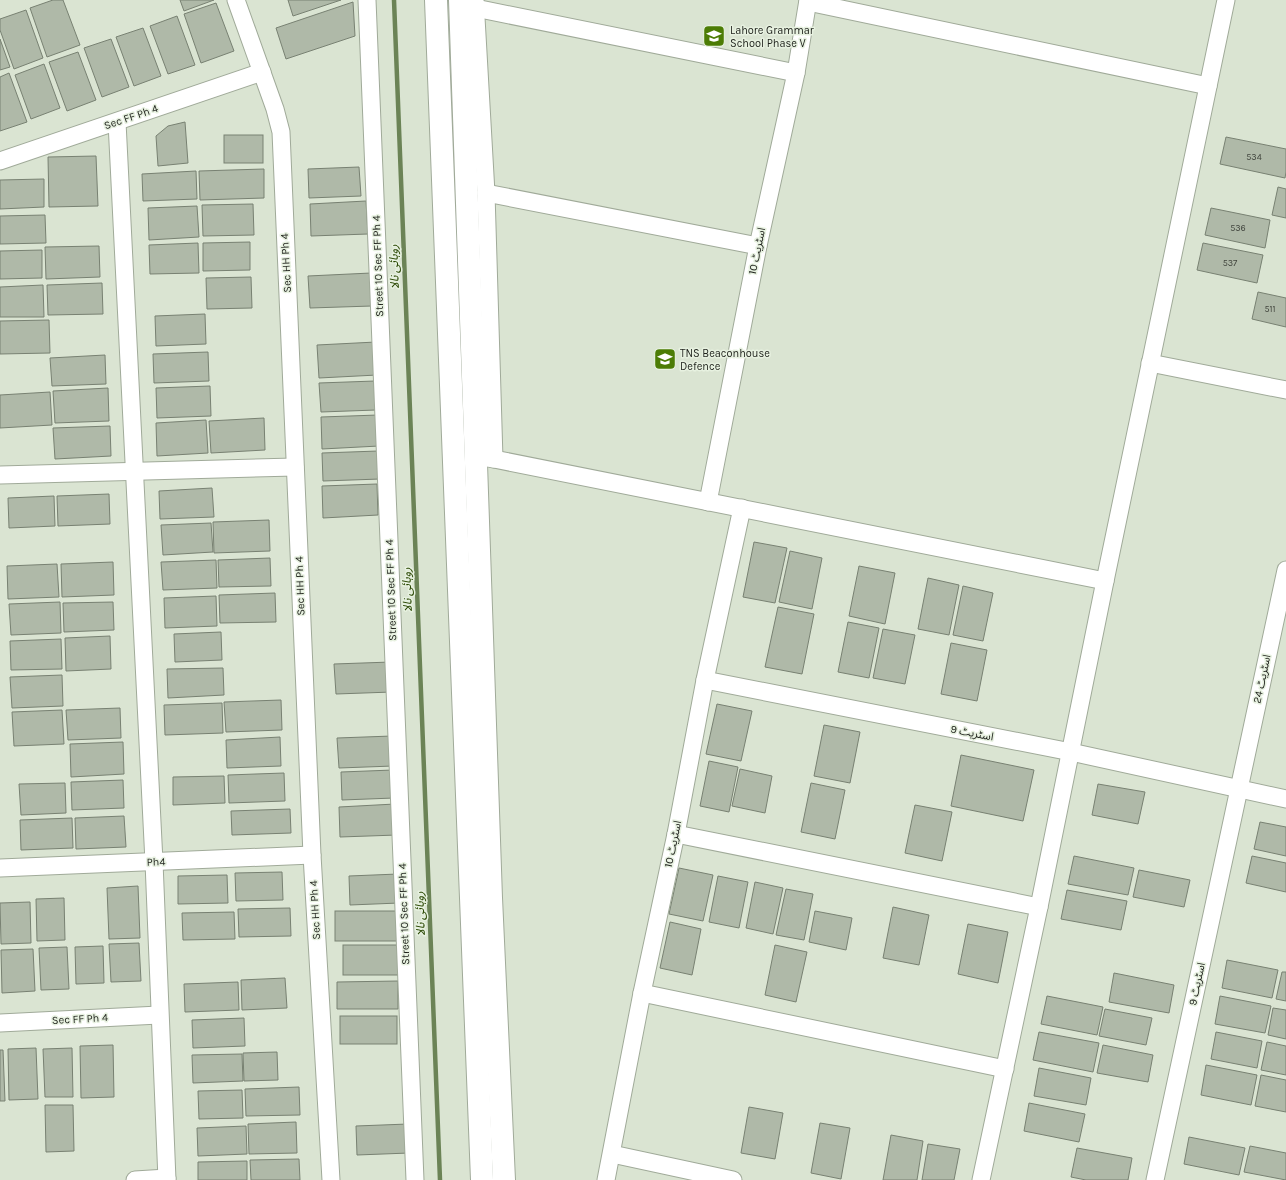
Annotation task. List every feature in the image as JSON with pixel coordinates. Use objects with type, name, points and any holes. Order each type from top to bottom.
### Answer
[{"type":"main road","points":[[436,0],[482,1180]]},
{"type":"main road","points":[[470,3],[485,457],[491,898],[504,1180]]},
{"type":"street","name":"Sec HH Ph 4","points":[[236,0],[275,109],[280,132],[312,855],[331,1180]]},
{"type":"street","name":"Street 10 Sec FF Ph 4","points":[[366,0],[415,1180]]},
{"type":"street","points":[[981,1180],[1039,908],[1150,363],[1226,0]]},
{"type":"street","points":[[808,1],[1208,86]]},
{"type":"street","name":"اسٹریٹ 10","points":[[708,502],[758,246],[796,73],[808,1]]},
{"type":"street","points":[[478,240],[486,193],[470,3],[796,73]]},
{"type":"street","name":"Sec FF Ph 4","points":[[0,161],[262,72]]},
{"type":"street","points":[[117,122],[133,471],[154,862],[159,1015],[167,1179],[135,1180]]},
{"type":"street","points":[[486,193],[758,246]]},
{"type":"street","points":[[1150,363],[1286,390]]},
{"type":"street","points":[[485,457],[1105,582]]},
{"type":"street","points":[[0,475],[295,467]]},
{"type":"street","name":"اسٹریٹ 10","points":[[606,1180],[642,993],[676,834],[705,680],[742,508]]},
{"type":"street","name":"اسٹریٹ 24","points":[[1239,789],[1286,570]]},
{"type":"street","name":"اسٹریٹ 9","points":[[705,680],[1071,752],[1286,799]]},
{"type":"street","name":"اسٹریٹ 9","points":[[1155,1180],[1239,789]]},
{"type":"street","points":[[676,834],[1039,908]]},
{"type":"street","name":"Ph4","points":[[0,868],[312,855]]},
{"type":"street","points":[[642,993],[1005,1069]]},
{"type":"street","name":"Sec FF Ph 4","points":[[0,1023],[159,1015]]},
{"type":"street","points":[[612,1154],[732,1180]]},
{"type":"building","points":[[53,0],[63,0],[80,45],[47,57],[30,8]]},
{"type":"building","points":[[180,0],[214,0],[184,11]]},
{"type":"building","points":[[288,0],[341,0],[293,16]]},
{"type":"building","points":[[353,2],[355,36],[286,59],[276,28]]},
{"type":"building","points":[[216,3],[234,51],[201,63],[184,14]]},
{"type":"building","points":[[26,10],[43,58],[14,69],[0,30],[0,19]]},
{"type":"building","points":[[177,16],[195,65],[168,74],[150,26]]},
{"type":"building","points":[[143,28],[161,76],[134,86],[116,37]]},
{"type":"building","points":[[0,39],[10,67],[0,70]]},
{"type":"building","points":[[111,39],[129,87],[102,97],[84,48]]},
{"type":"building","points":[[78,52],[96,100],[67,111],[49,62]]},
{"type":"building","points":[[44,64],[60,108],[31,119],[15,75]]},
{"type":"building","points":[[9,73],[27,122],[0,131],[0,77]]},
{"type":"building","points":[[185,122],[188,163],[158,166],[156,136],[168,126]]},
{"type":"building","points":[[224,135],[263,135],[263,163],[224,163]]},
{"type":"building","points":[[1226,137],[1286,149],[1285,178],[1220,164]]},
{"type":"building","points":[[96,156],[98,206],[49,207],[48,157]]},
{"type":"building","points":[[359,167],[361,196],[309,198],[308,169]]},
{"type":"building","points":[[264,169],[264,198],[200,200],[199,171]]},
{"type":"building","points":[[196,171],[197,199],[143,201],[142,174]]},
{"type":"building","points":[[44,179],[44,207],[0,209],[0,180]]},
{"type":"building","points":[[1278,187],[1286,189],[1286,218],[1272,215]]},
{"type":"building","points":[[366,201],[368,234],[311,236],[310,204]]},
{"type":"building","points":[[253,204],[254,235],[203,236],[202,205]]},
{"type":"building","points":[[197,206],[199,237],[149,240],[148,208]]},
{"type":"building","points":[[1211,208],[1270,220],[1265,248],[1205,235]]},
{"type":"building","points":[[45,215],[46,243],[0,244],[0,216]]},
{"type":"building","points":[[250,242],[250,270],[203,271],[203,243]]},
{"type":"building","points":[[198,243],[199,273],[150,274],[149,245]]},
{"type":"building","points":[[1203,243],[1263,255],[1257,283],[1197,270]]},
{"type":"building","points":[[99,246],[100,277],[46,279],[45,247]]},
{"type":"building","points":[[42,250],[42,278],[0,279],[0,251]]},
{"type":"building","points":[[371,273],[372,306],[310,308],[308,276]]},
{"type":"building","points":[[251,277],[252,308],[207,309],[206,278]]},
{"type":"building","points":[[102,283],[103,314],[48,315],[47,285]]},
{"type":"building","points":[[43,285],[44,317],[0,317],[0,287]]},
{"type":"building","points":[[1258,292],[1286,298],[1286,327],[1252,319]]},
{"type":"building","points":[[205,314],[206,344],[156,346],[155,316]]},
{"type":"building","points":[[49,320],[50,353],[0,354],[0,321]]},
{"type":"building","points":[[376,342],[377,375],[319,378],[317,345]]},
{"type":"building","points":[[208,352],[209,381],[154,383],[153,354]]},
{"type":"building","points":[[105,355],[106,384],[52,386],[50,358]]},
{"type":"building","points":[[375,381],[376,410],[321,412],[319,383]]},
{"type":"building","points":[[210,386],[211,416],[157,418],[156,388]]},
{"type":"building","points":[[108,388],[109,421],[55,423],[53,391]]},
{"type":"building","points":[[50,392],[52,425],[0,428],[0,395]]},
{"type":"building","points":[[378,415],[379,446],[322,449],[321,417]]},
{"type":"building","points":[[264,418],[265,450],[211,453],[209,421]]},
{"type":"building","points":[[206,420],[208,453],[157,456],[156,423]]},
{"type":"building","points":[[110,426],[111,456],[55,459],[53,428]]},
{"type":"building","points":[[378,451],[380,479],[323,481],[322,453]]},
{"type":"building","points":[[377,484],[378,515],[323,518],[322,486]]},
{"type":"building","points":[[212,488],[214,517],[160,519],[159,491]]},
{"type":"building","points":[[109,494],[110,524],[58,526],[57,496]]},
{"type":"building","points":[[54,496],[55,526],[9,528],[8,498]]},
{"type":"building","points":[[269,520],[270,551],[214,553],[213,522]]},
{"type":"building","points":[[211,523],[213,552],[163,555],[161,525]]},
{"type":"building","points":[[754,542],[787,548],[775,603],[743,597]]},
{"type":"building","points":[[790,551],[822,558],[812,609],[779,602]]},
{"type":"building","points":[[270,558],[271,586],[219,587],[218,560]]},
{"type":"building","points":[[216,560],[217,588],[163,590],[161,562]]},
{"type":"building","points":[[113,562],[114,595],[62,597],[61,564]]},
{"type":"building","points":[[57,564],[59,597],[8,599],[7,566]]},
{"type":"building","points":[[859,566],[895,573],[885,624],[849,616]]},
{"type":"building","points":[[928,578],[959,585],[949,635],[918,629]]},
{"type":"building","points":[[963,586],[993,593],[983,641],[953,635]]},
{"type":"building","points":[[275,593],[276,622],[220,623],[219,595]]},
{"type":"building","points":[[216,596],[217,626],[165,628],[164,598]]},
{"type":"building","points":[[60,602],[61,633],[11,635],[9,604]]},
{"type":"building","points":[[113,602],[114,630],[64,632],[63,603]]},
{"type":"building","points":[[778,607],[814,614],[802,674],[765,667]]},
{"type":"building","points":[[848,622],[879,628],[869,678],[838,672]]},
{"type":"building","points":[[883,629],[915,635],[905,684],[873,678]]},
{"type":"building","points":[[221,632],[222,660],[175,662],[174,634]]},
{"type":"building","points":[[110,636],[111,669],[66,671],[65,638]]},
{"type":"building","points":[[61,639],[62,669],[11,670],[10,641]]},
{"type":"building","points":[[951,643],[987,650],[977,701],[941,694]]},
{"type":"building","points":[[391,662],[392,692],[336,694],[334,664]]},
{"type":"building","points":[[223,668],[224,695],[168,698],[167,669]]},
{"type":"building","points":[[62,675],[63,706],[12,708],[10,677]]},
{"type":"building","points":[[281,700],[282,730],[226,732],[224,702]]},
{"type":"building","points":[[222,703],[223,733],[165,735],[164,705]]},
{"type":"building","points":[[717,704],[752,711],[741,761],[706,754]]},
{"type":"building","points":[[120,708],[121,738],[68,740],[66,710]]},
{"type":"building","points":[[62,710],[64,744],[14,746],[12,712]]},
{"type":"building","points":[[824,725],[860,732],[850,783],[814,776]]},
{"type":"building","points":[[392,736],[393,766],[339,768],[337,738]]},
{"type":"building","points":[[280,737],[281,766],[227,768],[226,740]]},
{"type":"building","points":[[123,742],[124,774],[71,777],[70,744]]},
{"type":"building","points":[[961,755],[1034,770],[1023,821],[951,806]]},
{"type":"building","points":[[709,761],[738,767],[729,812],[700,806]]},
{"type":"building","points":[[740,769],[772,776],[765,813],[732,806]]},
{"type":"building","points":[[393,770],[394,798],[342,800],[341,772]]},
{"type":"building","points":[[284,773],[285,801],[229,803],[228,775]]},
{"type":"building","points":[[224,776],[225,803],[173,805],[173,777]]},
{"type":"building","points":[[123,780],[124,808],[72,810],[71,782]]},
{"type":"building","points":[[65,783],[66,813],[21,815],[19,784]]},
{"type":"building","points":[[811,783],[845,790],[835,839],[801,832]]},
{"type":"building","points":[[1098,784],[1145,792],[1138,824],[1092,815]]},
{"type":"building","points":[[395,804],[397,835],[340,837],[339,807]]},
{"type":"building","points":[[915,805],[952,812],[942,861],[905,853]]},
{"type":"building","points":[[290,809],[291,833],[232,835],[231,811]]},
{"type":"building","points":[[124,816],[126,847],[76,849],[75,818]]},
{"type":"building","points":[[72,818],[73,848],[21,850],[20,820]]},
{"type":"building","points":[[1260,822],[1286,827],[1286,856],[1254,849]]},
{"type":"building","points":[[1074,856],[1134,868],[1128,895],[1068,884]]},
{"type":"building","points":[[1252,856],[1286,863],[1286,892],[1246,883]]},
{"type":"building","points":[[679,868],[713,875],[703,921],[669,914]]},
{"type":"building","points":[[1139,870],[1190,880],[1184,907],[1133,897]]},
{"type":"building","points":[[282,872],[283,900],[236,901],[235,873]]},
{"type":"building","points":[[398,874],[399,903],[350,905],[349,876]]},
{"type":"building","points":[[227,875],[228,903],[178,904],[178,876]]},
{"type":"building","points":[[718,876],[748,882],[739,928],[709,922]]},
{"type":"building","points":[[755,882],[783,888],[773,934],[746,928]]},
{"type":"building","points":[[138,886],[140,938],[109,939],[107,888]]},
{"type":"building","points":[[786,889],[813,894],[804,940],[776,935]]},
{"type":"building","points":[[1067,890],[1127,901],[1121,930],[1061,919]]},
{"type":"building","points":[[64,898],[65,940],[37,941],[36,899]]},
{"type":"building","points":[[30,902],[31,943],[1,944],[0,903]]},
{"type":"building","points":[[893,907],[929,915],[919,965],[883,958]]},
{"type":"building","points":[[290,908],[291,936],[239,937],[238,909]]},
{"type":"building","points":[[335,911],[398,911],[398,941],[335,941]]},
{"type":"building","points":[[815,911],[852,918],[846,950],[809,942]]},
{"type":"building","points":[[234,912],[235,939],[183,940],[182,913]]},
{"type":"building","points":[[670,922],[701,929],[692,975],[660,968]]},
{"type":"building","points":[[968,924],[1008,932],[998,983],[958,974]]},
{"type":"building","points":[[139,943],[141,981],[111,982],[109,944]]},
{"type":"building","points":[[343,945],[400,945],[400,975],[343,975]]},
{"type":"building","points":[[775,945],[807,952],[796,1002],[765,995]]},
{"type":"building","points":[[103,946],[104,983],[76,984],[75,947]]},
{"type":"building","points":[[67,947],[69,989],[41,990],[39,948]]},
{"type":"building","points":[[33,949],[35,991],[2,993],[1,950]]},
{"type":"building","points":[[1227,960],[1278,970],[1272,998],[1222,988]]},
{"type":"building","points":[[1282,972],[1286,972],[1286,1001],[1276,999]]},
{"type":"building","points":[[1114,973],[1174,985],[1169,1013],[1109,1002]]},
{"type":"building","points":[[285,978],[287,1008],[242,1010],[241,980]]},
{"type":"building","points":[[398,981],[398,1009],[337,1009],[337,982]]},
{"type":"building","points":[[238,982],[239,1010],[185,1012],[184,984]]},
{"type":"building","points":[[1047,996],[1103,1007],[1097,1035],[1041,1024]]},
{"type":"building","points":[[1220,996],[1271,1006],[1265,1033],[1215,1024]]},
{"type":"building","points":[[1273,1008],[1286,1010],[1286,1039],[1268,1035]]},
{"type":"building","points":[[1105,1009],[1152,1018],[1146,1045],[1099,1036]]},
{"type":"building","points":[[340,1016],[397,1016],[397,1044],[340,1044]]},
{"type":"building","points":[[244,1018],[245,1046],[193,1048],[192,1020]]},
{"type":"building","points":[[1039,1032],[1099,1043],[1093,1072],[1033,1060]]},
{"type":"building","points":[[1216,1032],[1262,1041],[1257,1068],[1211,1059]]},
{"type":"building","points":[[1267,1042],[1286,1046],[1286,1075],[1261,1070]]},
{"type":"building","points":[[113,1045],[114,1097],[81,1098],[80,1046]]},
{"type":"building","points":[[1103,1045],[1153,1055],[1148,1082],[1097,1073]]},
{"type":"building","points":[[36,1048],[38,1099],[9,1100],[8,1049]]},
{"type":"building","points":[[72,1048],[73,1097],[45,1097],[43,1049]]},
{"type":"building","points":[[0,1050],[3,1050],[5,1101],[0,1101]]},
{"type":"building","points":[[277,1052],[278,1080],[244,1081],[243,1053]]},
{"type":"building","points":[[242,1054],[243,1081],[193,1083],[192,1055]]},
{"type":"building","points":[[1206,1065],[1257,1075],[1251,1105],[1201,1095]]},
{"type":"building","points":[[1039,1068],[1091,1078],[1086,1105],[1034,1096]]},
{"type":"building","points":[[1261,1075],[1286,1080],[1286,1112],[1255,1106]]},
{"type":"building","points":[[299,1087],[300,1115],[246,1116],[245,1089]]},
{"type":"building","points":[[242,1090],[243,1118],[199,1119],[198,1091]]},
{"type":"building","points":[[1029,1103],[1085,1114],[1079,1142],[1024,1131]]},
{"type":"building","points":[[45,1105],[73,1105],[74,1151],[46,1152]]},
{"type":"building","points":[[749,1107],[783,1113],[775,1159],[741,1153]]},
{"type":"building","points":[[296,1122],[297,1153],[249,1154],[248,1124]]},
{"type":"building","points":[[820,1123],[850,1128],[841,1179],[811,1173]]},
{"type":"building","points":[[408,1124],[409,1153],[357,1155],[356,1126]]},
{"type":"building","points":[[246,1126],[247,1154],[198,1156],[197,1128]]},
{"type":"building","points":[[891,1135],[923,1141],[917,1180],[883,1180]]},
{"type":"building","points":[[1189,1137],[1245,1148],[1239,1175],[1184,1164]]},
{"type":"building","points":[[928,1144],[960,1149],[954,1180],[922,1180]]},
{"type":"building","points":[[1250,1146],[1286,1153],[1286,1180],[1244,1172]]},
{"type":"building","points":[[1077,1148],[1132,1158],[1128,1180],[1086,1180],[1071,1177]]},
{"type":"building","points":[[299,1159],[300,1180],[251,1180],[250,1160]]},
{"type":"building","points":[[247,1161],[247,1180],[198,1180],[198,1162]]},
{"type":"waterway","name":"روہائی نالا","points":[[394,0],[440,1180]]},
{"type":"place","name":"Lahore Grammar School Phase V","points":[[714,36]]},
{"type":"place","name":"TNS Beaconhouse Defence","points":[[665,359]]}]
